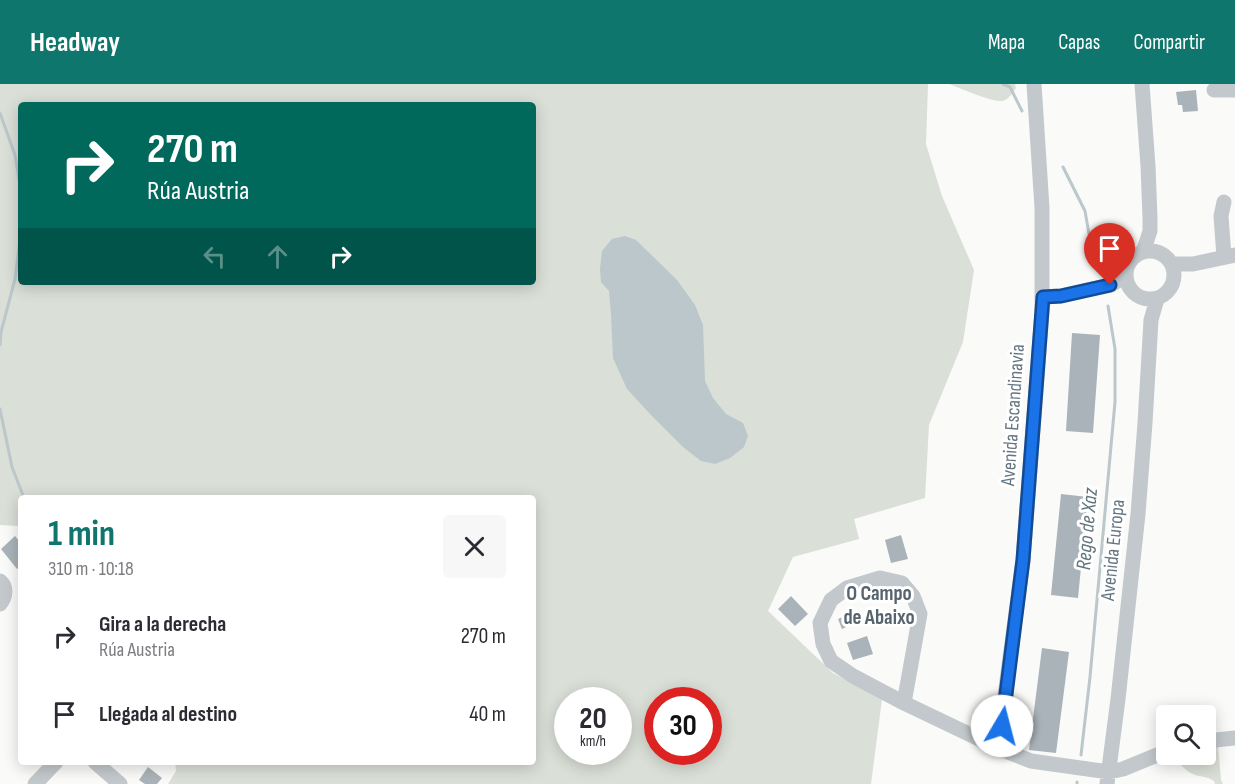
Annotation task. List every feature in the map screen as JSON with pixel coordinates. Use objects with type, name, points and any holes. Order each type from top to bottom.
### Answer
[{"type":"street","name":"Avenida Escandinavia","points":[[998,748],[1023,560],[1043,297],[1041,185],[1034,84]]},
{"type":"street","points":[[1142,84],[1148,166],[1150,252]]},
{"type":"street","points":[[1214,90],[1235,90]]},
{"type":"street","points":[[1174,269],[1229,256],[1221,216],[1224,202]]},
{"type":"street","points":[[1150,252],[1166,256],[1174,269],[1173,283],[1168,292],[1151,299],[1136,296],[1131,291],[1127,266],[1136,255],[1150,252]]},
{"type":"street","points":[[1043,297],[1061,296],[1128,281]]},
{"type":"street","name":"Avenida Europa","points":[[1108,778],[1138,514],[1146,423],[1151,299]]},
{"type":"street","points":[[904,703],[920,614],[913,596],[902,583],[880,578],[847,588],[831,600],[820,623],[823,644],[831,661],[853,676],[904,703],[998,748],[1031,760],[1108,778],[1156,756]]},
{"type":"street","points":[[0,581],[5,591],[0,604]]},
{"type":"street","points":[[1216,740],[1235,738]]},
{"type":"street","points":[[35,784],[53,765]]},
{"type":"street","points":[[98,765],[120,784]]},
{"type":"shaded area","points":[[0,84],[928,84],[926,144],[942,196],[974,270],[963,342],[929,425],[925,498],[854,519],[859,539],[793,557],[768,611],[833,673],[882,699],[871,784],[168,784],[176,771],[175,765],[536,765],[536,495],[18,495],[18,526],[0,525]]},
{"type":"shaded area","points":[[949,84],[1015,84],[1016,88],[1007,99],[997,101]]},
{"type":"shaded area","points":[[625,236],[636,240],[677,280],[695,305],[703,325],[705,381],[713,398],[726,414],[743,423],[748,436],[744,447],[730,458],[715,464],[701,461],[683,447],[627,389],[613,358],[609,291],[601,282],[600,269],[602,251],[612,239]]},
{"type":"shaded area","points":[[1216,745],[1223,784],[1215,784],[1214,781],[1195,775],[1182,766],[1216,765]]},
{"type":"building","points":[[1196,90],[1198,111],[1183,112],[1182,105],[1178,105],[1176,92]]},
{"type":"building","points":[[1072,333],[1100,335],[1093,433],[1066,431]]},
{"type":"building","points":[[1061,494],[1088,497],[1078,598],[1051,595]]},
{"type":"building","points":[[901,535],[908,559],[891,563],[885,540]]},
{"type":"building","points":[[15,536],[18,540],[18,568],[17,569],[1,549]]},
{"type":"building","points":[[791,596],[808,614],[795,626],[778,609]]},
{"type":"building","points":[[851,613],[855,623],[842,629],[838,619]]},
{"type":"building","points":[[867,636],[873,654],[853,660],[847,643]]},
{"type":"building","points":[[1042,648],[1069,652],[1056,753],[1029,750]]},
{"type":"building","points":[[148,767],[162,778],[157,784],[145,784],[139,780]]},
{"type":"waterway","name":"Rego de Xaz","points":[[1003,84],[1010,87],[1022,111]]},
{"type":"waterway","points":[[0,113],[15,155],[18,173]]},
{"type":"waterway","name":"Rego de Xaz","points":[[1063,167],[1085,211],[1100,271]]},
{"type":"waterway","points":[[0,345],[18,256]]},
{"type":"waterway","name":"Rego de Xaz","points":[[1081,755],[1115,402],[1115,349],[1108,306]]},
{"type":"waterway","points":[[0,409],[12,467],[23,495]]},
{"type":"district","name":"O Campo de Abaixo","points":[[879,605]]},
{"type":"route","points":[[1002,726],[1023,560],[1043,297],[1061,296],[1110,285]]}]
